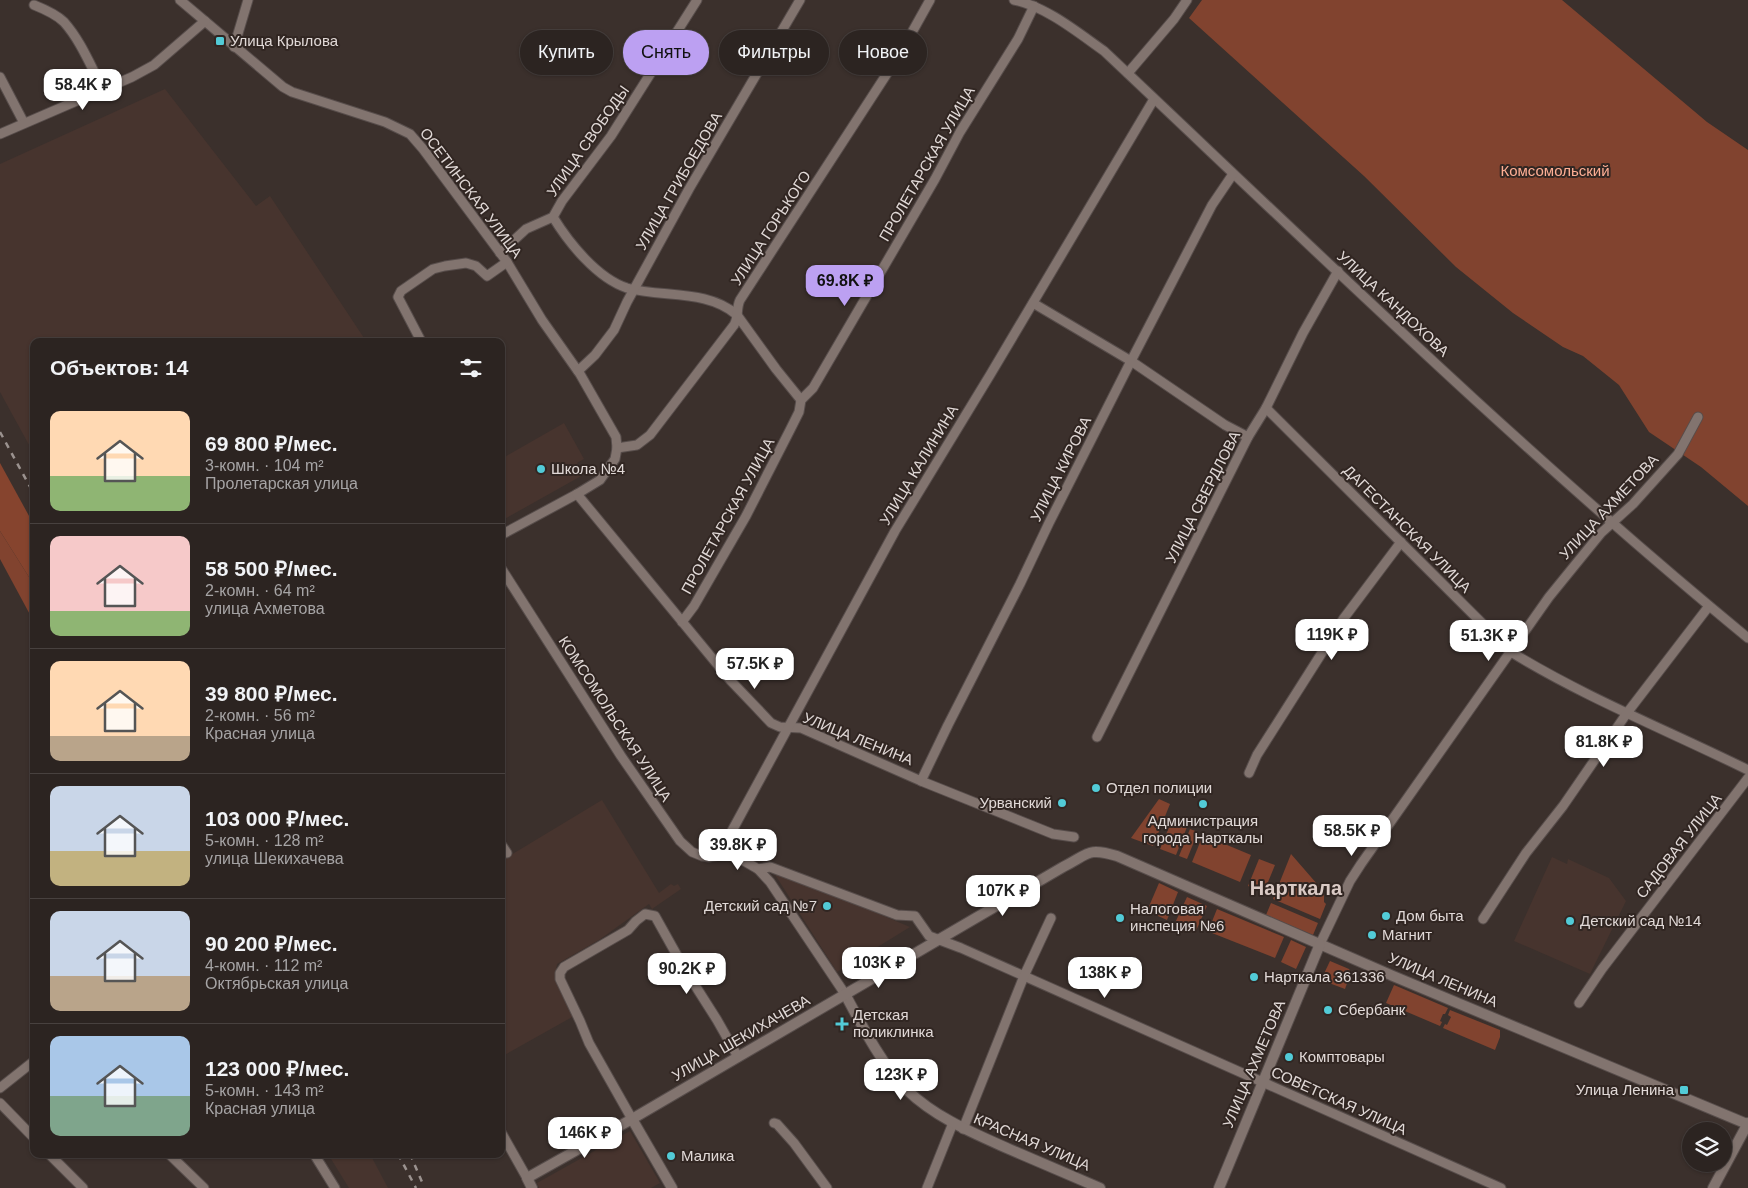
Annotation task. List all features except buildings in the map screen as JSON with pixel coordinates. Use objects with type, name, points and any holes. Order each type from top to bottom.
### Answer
[{"type":"street","name":"ОСЕТИНСКАЯ УЛИЦА","points":[[180,0],[273,80],[292,92],[385,122],[410,134],[423,148],[507,262],[542,320],[578,371],[611,427],[616,437],[617,448]]},
{"type":"street","points":[[234,47],[248,0]]},
{"type":"street","name":"УЛИЦА СВОБОДЫ","points":[[500,253],[526,229],[553,217],[562,201],[611,136],[697,0]]},
{"type":"street","name":"УЛИЦА ГРИБОЕДОВА","points":[[578,371],[595,355],[614,330],[634,289],[689,189],[800,0]]},
{"type":"street","name":"УЛИЦА ГОРЬКОГО","points":[[617,448],[637,445],[650,435],[714,353],[737,320],[737,307],[740,300],[901,52],[930,0]]},
{"type":"street","name":"УЛИЦА КАНДОХОВА","points":[[1014,0],[1034,6],[1081,34],[1104,51],[1338,271],[1613,524],[1748,638]]},
{"type":"street","points":[[1128,74],[1174,19],[1187,0]]},
{"type":"street","points":[[34,5],[64,22],[85,55],[103,89]]},
{"type":"street","name":"ПРОЛЕТАРСКАЯ УЛИЦА","points":[[682,622],[694,606],[746,516],[799,412],[801,400],[813,388],[931,187],[960,132],[1018,39],[1034,6]]},
{"type":"street","points":[[0,134],[154,65],[205,21]]},
{"type":"street","points":[[0,76],[24,123]]},
{"type":"street","name":"УЛИЦА КАЛИНИНА","points":[[725,854],[727,840],[895,531],[1033,304],[1154,99]]},
{"type":"street","name":"УЛИЦА КИРОВА","points":[[921,781],[1131,361],[1212,205],[1234,174]]},
{"type":"street","points":[[553,217],[576,250],[598,270],[622,285],[634,289],[705,299],[720,304],[737,315],[801,400]]},
{"type":"street","points":[[420,338],[398,297],[402,291],[433,269],[466,263],[476,266],[487,276],[507,262]]},
{"type":"street","name":"УЛИЦА СВЕРДЛОВА","points":[[1097,737],[1248,437],[1266,408],[1303,333],[1338,271]]},
{"type":"street","points":[[1033,304],[1131,361],[1225,425],[1248,437]]},
{"type":"street","name":"ДАГЕСТАНСКАЯ УЛИЦА","points":[[1266,408],[1511,652],[1627,713],[1748,770]]},
{"type":"street","name":"УЛИЦА АХМЕТОВА","points":[[1219,1188],[1320,944],[1350,881],[1549,597],[1601,533],[1634,504],[1678,454],[1698,417]]},
{"type":"street","points":[[505,533],[600,480],[612,465],[617,448]]},
{"type":"street","name":"УЛИЦА ЛЕНИНА","points":[[577,494],[731,681],[771,723],[780,727],[802,728],[921,781],[1053,834],[1074,837]]},
{"type":"street","points":[[1249,773],[1257,756],[1344,618],[1401,542]]},
{"type":"street","name":"КОМСОМОЛЬСКАЯ УЛИЦА","points":[[505,574],[621,756],[680,841],[689,850],[702,856],[709,857],[725,854]]},
{"type":"street","points":[[1484,919],[1526,853],[1563,806],[1627,713],[1709,606]]},
{"type":"street","name":"САДОВАЯ УЛИЦА","points":[[1579,1003],[1615,951],[1748,778]]},
{"type":"street","name":"УЛИЦА ЛЕНИНА","points":[[1099,851],[1117,856],[1320,944],[1748,1123]]},
{"type":"street","name":"УЛИЦА ШЕКИХАЧЕВА","points":[[526,1178],[632,1119],[1083,855],[1099,851]]},
{"type":"street","name":"КРАСНАЯ УЛИЦА","points":[[725,854],[739,858],[758,869],[770,882],[845,994],[881,1056],[906,1090],[936,1113],[963,1129],[1100,1188]]},
{"type":"street","name":"СОВЕТСКАЯ УЛИЦА","points":[[758,869],[770,867],[897,915],[915,916],[929,936],[1024,976],[1501,1188]]},
{"type":"street","points":[[672,1188],[589,1043],[560,979],[560,973],[564,967],[628,930],[645,914],[655,916],[738,1057]]},
{"type":"street","points":[[963,1129],[1024,976],[1052,918]]},
{"type":"street","points":[[0,1088],[30,1064]]},
{"type":"street","points":[[1,1107],[30,1134]]},
{"type":"street","points":[[774,1123],[794,1143],[827,1188]]},
{"type":"street","points":[[927,1188],[954,1123]]},
{"type":"street","points":[[1713,1188],[1748,1123]]},
{"type":"street","points":[[505,1139],[532,1188]]},
{"type":"street","points":[[53,1158],[83,1188]]},
{"type":"street","points":[[173,1158],[204,1188]]},
{"type":"street","points":[[316,1158],[334,1188]]},
{"type":"shaded area","points":[[165,89],[256,206],[270,196],[364,338],[30,338],[30,447],[0,392],[0,164]]},
{"type":"shaded area","name":"Школа №4","points":[[564,423],[584,459],[577,463],[583,475],[505,519],[505,457]]},
{"type":"shaded area","points":[[0,463],[30,518],[30,579],[0,531]]},
{"type":"shaded area","points":[[602,800],[659,893],[671,884],[674,886],[678,884],[681,889],[652,909],[649,904],[599,940],[557,964],[555,976],[574,1016],[505,1055],[505,859]]},
{"type":"shaded area","name":"Детский сад №14","points":[[1552,857],[1567,864],[1568,859],[1609,878],[1626,901],[1590,974],[1514,941]]},
{"type":"shaded area","name":"Детский сад №7","points":[[774,873],[808,884],[910,927],[837,972]]},
{"type":"shaded area","points":[[630,1131],[660,1183],[651,1188],[539,1188],[537,1183]]},
{"type":"shaded area","points":[[330,1158],[372,1158],[388,1188],[349,1188]]},
{"type":"green space","name":"Комсомольский","points":[[1202,0],[1562,0],[1707,122],[1748,150],[1748,506],[1701,467],[1649,432],[1619,385],[1583,356],[1563,347],[1513,313],[1456,267],[1364,176],[1189,18]]},
{"type":"green space","points":[[0,531],[30,579],[30,615],[0,559]]},
{"type":"green space","points":[[1159,799],[1170,804],[1153,846],[1131,838]]},
{"type":"green space","points":[[1172,820],[1187,827],[1176,855],[1160,849]]},
{"type":"green space","points":[[1190,829],[1198,832],[1187,859],[1179,856]]},
{"type":"green space","points":[[1203,835],[1251,855],[1240,882],[1192,862]]},
{"type":"green space","points":[[1291,854],[1324,892],[1324,902],[1326,904],[1320,919],[1273,899]]},
{"type":"green space","points":[[1259,859],[1275,865],[1264,892],[1248,886]]},
{"type":"green space","points":[[1159,883],[1178,892],[1167,920],[1147,911]]},
{"type":"green space","points":[[1187,897],[1207,906],[1195,933],[1175,923]]},
{"type":"green space","points":[[1271,903],[1318,923],[1313,935],[1266,915]]},
{"type":"green space","points":[[1217,909],[1284,937],[1275,958],[1212,933],[1211,924]]},
{"type":"green space","points":[[1291,940],[1306,947],[1296,969],[1281,962]]},
{"type":"green space","points":[[1330,961],[1349,969],[1351,972],[1345,989],[1321,980]]},
{"type":"green space","points":[[1394,985],[1448,1008],[1445,1014],[1443,1014],[1440,1026],[1386,1003]]},
{"type":"green space","points":[[1450,1010],[1500,1030],[1500,1037],[1495,1050],[1443,1028],[1451,1017],[1448,1015]]},
{"type":"railway","points":[[0,432],[30,487]]},
{"type":"railway","points":[[400,1158],[416,1188]]},
{"type":"railway","points":[[412,1158],[422,1182]]},
{"type":"place","name":"Улица Крылова","points":[[220,41]]},
{"type":"place","name":"Школа №4","points":[[541,469]]},
{"type":"place","name":"Отдел полиции","points":[[1096,788]]},
{"type":"place","name":"Урванский","points":[[1062,803]]},
{"type":"place","name":"Администрация города Нарткалы","points":[[1203,804]]},
{"type":"place","name":"Детский сад №7","points":[[827,906]]},
{"type":"place","name":"Дом быта","points":[[1386,916]]},
{"type":"place","name":"Налоговая инспеция №6","points":[[1120,918]]},
{"type":"place","name":"Детский сад №14","points":[[1570,921]]},
{"type":"place","name":"Магнит","points":[[1372,935]]},
{"type":"place","name":"Нарткала 361336","points":[[1254,977]]},
{"type":"place","name":"Сбербанк","points":[[1328,1010]]},
{"type":"place","name":"Детская поликлинка","points":[[842,1024]]},
{"type":"place","name":"Комптовары","points":[[1289,1057]]},
{"type":"place","name":"Улица Ленина","points":[[1684,1090]]},
{"type":"place","name":"Малика","points":[[671,1156]]},
{"type":"district","name":"Нарткала","points":[[1296,888]]}]
